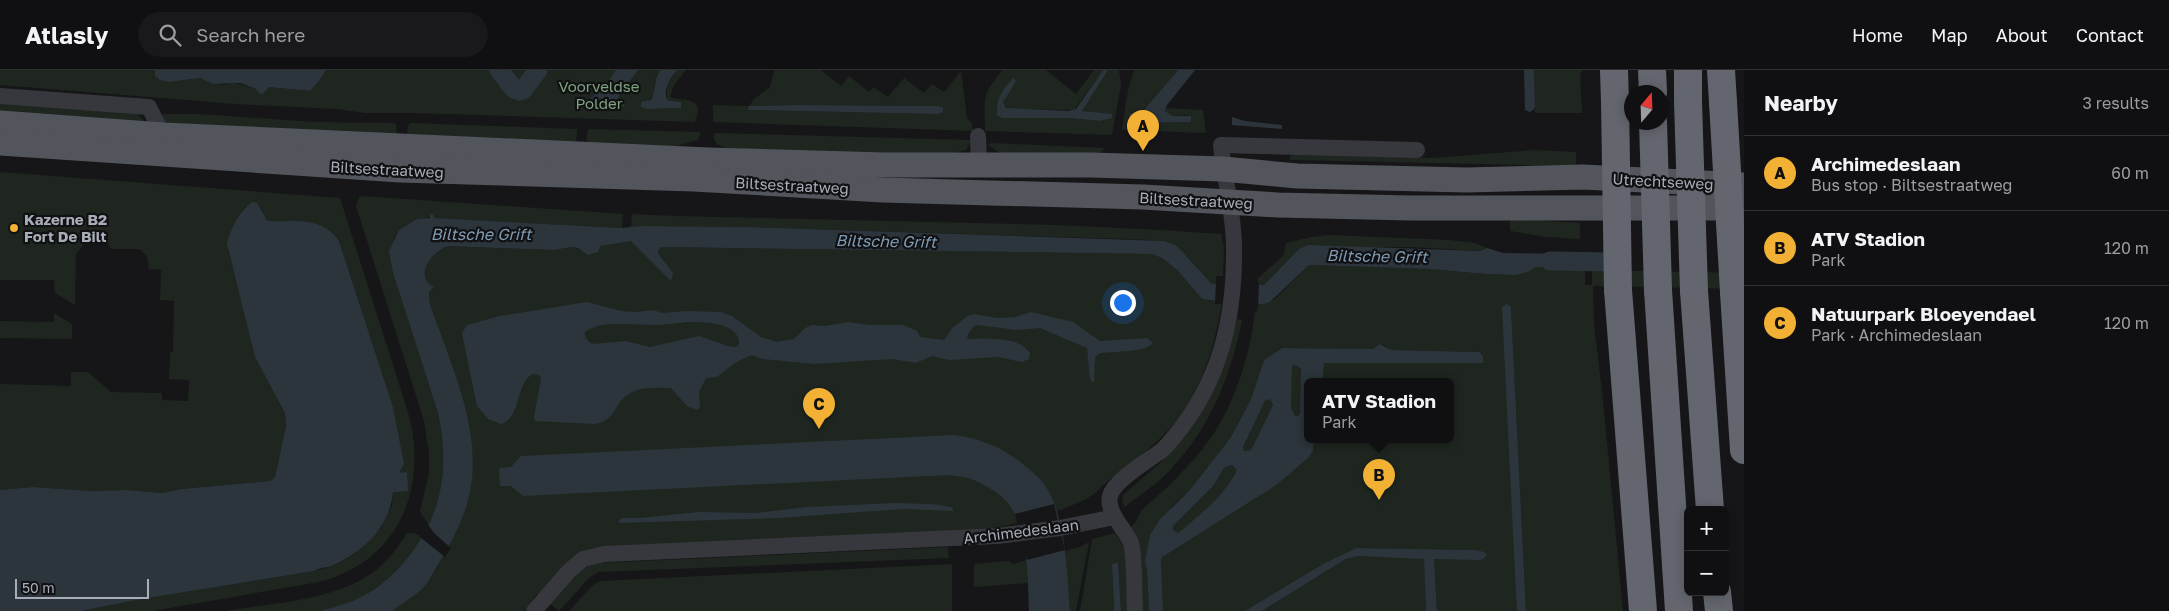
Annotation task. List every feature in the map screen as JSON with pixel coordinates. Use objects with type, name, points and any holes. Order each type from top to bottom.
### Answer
[{"type":"highway","points":[[1614,70],[1618,290],[1643,611]]},
{"type":"highway","points":[[1652,70],[1653,85]]},
{"type":"highway","points":[[1688,70],[1694,291],[1710,506]]},
{"type":"highway","points":[[1722,70],[1744,450]]},
{"type":"highway","points":[[1653,130],[1658,290],[1679,611]]},
{"type":"highway","points":[[1717,596],[1719,611]]},
{"type":"main road","name":"Biltsestraatweg","points":[[0,123],[163,135],[708,160],[885,165],[1091,165],[1222,157],[1278,175],[1466,180],[1583,177]]},
{"type":"main road","name":"Biltsestraatweg","points":[[0,143],[400,170],[694,179],[883,190],[1228,200],[1278,205],[1410,208],[1584,208]]},
{"type":"main road","name":"Utrechtseweg","points":[[1583,177],[1744,185]]},
{"type":"main road","name":"Utrechtseweg","points":[[1584,208],[1744,208]]},
{"type":"street","points":[[0,96],[149,107],[163,135]]},
{"type":"street","points":[[978,136],[979,165]]},
{"type":"street","name":"Biltsestraatweg","points":[[1222,157],[1417,150]]},
{"type":"street","points":[[1135,611],[1132,545],[1123,527],[1114,517],[1110,498],[1112,491],[1163,450],[1191,416],[1212,376],[1224,344],[1230,311],[1234,246],[1222,157]]},
{"type":"street","name":"Archimedeslaan","points":[[534,611],[569,571],[584,559],[604,554],[962,539],[1020,534],[1114,517]]},
{"type":"green space","name":"Voorveldse Polder","points":[[0,70],[155,70],[155,76],[169,82],[200,78],[213,84],[225,85],[234,83],[256,89],[269,87],[310,91],[326,70],[661,70],[655,82],[654,96],[641,107],[646,109],[681,108],[681,102],[667,100],[667,85],[677,70],[686,70],[674,85],[670,97],[691,101],[695,103],[698,110],[695,122],[365,113],[337,109],[235,104],[0,85]]},
{"type":"green space","points":[[774,70],[821,70],[841,86],[849,76],[869,92],[873,87],[888,97],[904,78],[924,93],[932,84],[944,92],[961,71],[967,118],[972,123],[973,131],[713,122],[713,105],[749,106],[754,99],[770,87]],"holes":[[[793,105],[943,107],[937,114],[748,110],[750,106]]]},
{"type":"green space","points":[[1003,70],[1046,70],[1076,94],[1094,70],[1103,70],[1074,110],[1009,109],[1004,105],[1004,99],[996,110],[1002,118],[1068,118],[1100,121],[1112,118],[1112,114],[1083,112],[1082,109],[1108,70],[1119,70],[1121,85],[1112,135],[985,131],[985,98],[990,86]]},
{"type":"green space","points":[[1134,70],[1178,70],[1143,111],[1130,114],[1135,123],[1191,122],[1188,115],[1172,116],[1166,113],[1165,108],[1203,110],[1206,133],[1122,130],[1128,90]]},
{"type":"green space","points":[[1534,70],[1583,70],[1580,74],[1582,113],[1535,113]]},
{"type":"green space","points":[[0,101],[135,112],[148,124],[0,113]]},
{"type":"green space","points":[[159,114],[199,114],[314,122],[393,123],[396,124],[397,134],[164,124]]},
{"type":"green space","points":[[410,123],[577,129],[576,144],[407,134]]},
{"type":"green space","points":[[588,129],[701,132],[698,140],[669,148],[586,144]]},
{"type":"green space","points":[[714,133],[972,140],[966,150],[943,156],[728,149],[715,142]]},
{"type":"green space","points":[[991,143],[1105,148],[1097,156],[1001,154],[988,145]]},
{"type":"green space","points":[[1534,150],[1576,152],[1576,166],[1290,160],[1290,156],[1293,154],[1432,158]]},
{"type":"green space","points":[[0,172],[340,198],[408,412],[413,440],[414,467],[410,493],[401,518],[388,539],[370,558],[347,572],[319,582],[153,611],[81,611],[142,599],[314,571],[333,566],[362,548],[381,527],[392,505],[393,492],[407,473],[399,473],[403,464],[393,407],[339,241],[323,226],[302,221],[267,220],[257,203],[245,207],[228,251],[243,303],[255,357],[285,413],[286,426],[275,477],[271,481],[181,489],[162,493],[33,487],[0,490],[0,384],[71,386],[71,372],[88,372],[111,392],[162,393],[162,400],[188,401],[189,380],[169,379],[170,352],[173,351],[174,301],[160,300],[161,270],[149,269],[147,256],[140,249],[111,249],[107,243],[85,243],[76,254],[75,305],[55,293],[54,280],[0,280]]},
{"type":"green space","points":[[359,197],[623,214],[622,228],[434,218],[433,215],[399,230],[394,239],[393,273],[438,413],[441,428],[443,470],[439,498],[429,525],[420,512],[429,472],[429,454],[424,421],[356,206]]},
{"type":"green space","points":[[632,214],[1057,225],[1221,234],[1224,248],[1223,276],[1216,276],[1216,284],[1212,284],[1177,246],[1152,240],[750,227],[640,226],[631,228]]},
{"type":"green space","points":[[1510,219],[1580,223],[1580,239],[1547,237],[1510,231]]},
{"type":"green space","points":[[1330,235],[1450,240],[1475,243],[1487,248],[1480,251],[1411,247],[1299,249],[1264,285],[1258,285],[1258,278],[1284,255],[1286,243]]},
{"type":"green space","points":[[622,241],[632,241],[673,273],[658,253],[662,247],[1152,254],[1162,258],[1177,270],[1202,299],[1222,302],[1207,363],[1195,393],[1178,419],[1148,450],[1093,495],[1063,509],[1029,520],[994,528],[607,548],[539,595],[537,594],[524,611],[387,611],[455,534],[469,497],[473,460],[468,420],[430,304],[429,292],[434,288],[425,277],[427,265],[435,254],[447,246],[553,250],[573,247],[581,250]]},
{"type":"green space","points":[[1309,265],[1431,269],[1516,275],[1528,272],[1536,267],[1585,268],[1585,285],[1592,285],[1592,268],[1744,271],[1744,289],[1593,286],[1594,324],[1623,611],[1526,611],[1511,307],[1503,306],[1517,611],[1437,611],[1434,559],[1483,559],[1475,550],[1356,548],[1245,611],[1163,611],[1161,558],[1275,486],[1313,450],[1314,443],[1454,443],[1454,378],[1323,378],[1324,363],[1483,363],[1479,352],[1391,350],[1382,344],[1373,349],[1282,348],[1264,360],[1251,399],[1231,437],[1189,491],[1172,506],[1145,562],[1149,611],[1141,611],[1131,527],[1145,507],[1172,483],[1195,458],[1218,426],[1228,408],[1243,370],[1258,303],[1274,300]]},
{"type":"green space","points":[[54,313],[72,324],[72,339],[0,338],[0,321],[54,322]]},
{"type":"green space","points":[[1237,319],[1242,320],[1231,364],[1223,386],[1204,425],[1177,462],[1161,479],[1125,507],[1122,502],[1123,495],[1159,464],[1174,448],[1218,380],[1227,359]]},
{"type":"green space","points":[[1296,364],[1302,381],[1300,414],[1298,417],[1295,416],[1291,409],[1292,367]]},
{"type":"green space","points":[[1270,399],[1273,405],[1251,450],[1244,451],[1243,447],[1265,401]]},
{"type":"green space","points":[[1232,465],[1237,470],[1219,497],[1178,533],[1173,530],[1173,526],[1214,485],[1224,468]]},
{"type":"green space","points":[[407,533],[414,533],[423,537],[409,557],[384,583],[364,596],[341,606],[320,611],[225,611],[301,600],[339,590],[372,573],[383,564]]},
{"type":"green space","points":[[1115,533],[1125,548],[1129,611],[1121,611],[1118,564],[1112,564],[1114,611],[1080,611],[1092,539]]},
{"type":"green space","points":[[1089,542],[1076,611],[1070,611],[1065,551],[1080,547]]},
{"type":"green space","points":[[948,547],[949,558],[599,572],[590,577],[559,611],[549,603],[581,569],[597,563]]},
{"type":"green space","points":[[1358,556],[1424,558],[1426,611],[1262,611],[1346,559]]},
{"type":"green space","points":[[1027,560],[1028,583],[974,587],[974,564],[1009,561],[1013,564]]},
{"type":"green space","points":[[952,564],[952,611],[569,611],[593,585],[601,581]]},
{"type":"water","points":[[155,70],[326,70],[310,91],[269,87],[263,94],[240,83],[213,84],[200,78],[169,82],[160,80],[155,76]]},
{"type":"water","points":[[616,70],[638,70],[619,95],[618,99],[624,101],[624,106],[594,110],[589,100],[607,83]]},
{"type":"water","points":[[661,70],[677,70],[668,84],[666,96],[667,100],[681,102],[681,108],[646,109],[641,107],[641,102],[651,100],[656,78]]},
{"type":"water","points":[[1103,70],[1108,70],[1082,111],[1112,114],[1112,118],[1100,121],[1068,118],[1002,118],[997,115],[999,99],[1013,78],[1016,81],[1003,102],[1006,108],[1069,111],[1076,109]]},
{"type":"water","points":[[1178,70],[1195,70],[1167,105],[1165,111],[1172,116],[1191,116],[1191,122],[1135,123],[1129,120],[1129,114],[1143,111]]},
{"type":"water","points":[[1524,70],[1534,70],[1535,106],[1530,112],[1525,110]]},
{"type":"water","points":[[749,106],[937,106],[943,107],[943,112],[937,114],[748,110]]},
{"type":"water","points":[[1232,117],[1245,121],[1282,125],[1282,129],[1232,125]]},
{"type":"water","points":[[252,202],[257,203],[267,220],[302,221],[323,226],[339,241],[393,407],[404,464],[399,473],[407,472],[408,491],[393,492],[391,504],[382,526],[366,544],[336,564],[314,571],[142,599],[81,611],[0,611],[0,490],[33,487],[162,493],[181,489],[270,481],[275,477],[286,426],[285,413],[255,357],[227,244],[236,221],[243,210]]},
{"type":"water","points":[[430,214],[433,214],[434,218],[622,228],[640,226],[750,227],[1164,241],[1177,246],[1212,284],[1264,285],[1299,249],[1308,245],[1480,251],[1487,248],[1503,253],[1575,254],[1575,268],[1536,267],[1528,272],[1516,275],[1431,269],[1309,265],[1270,302],[1263,304],[1202,299],[1177,270],[1162,258],[1152,254],[662,247],[658,253],[673,273],[671,281],[631,241],[600,246],[598,252],[588,255],[573,247],[553,250],[447,246],[436,253],[428,263],[425,274],[426,280],[434,287],[429,292],[430,304],[456,377],[470,428],[473,453],[472,479],[464,514],[450,544],[428,582],[420,591],[392,611],[320,611],[348,603],[369,593],[395,572],[417,545],[435,511],[443,474],[442,434],[438,413],[393,273],[389,251],[399,230],[417,219],[430,218]]},
{"type":"water","points":[[587,302],[621,311],[654,310],[662,313],[687,311],[720,312],[732,316],[761,337],[777,342],[794,339],[805,328],[812,325],[825,326],[849,322],[869,325],[903,325],[917,331],[920,337],[944,340],[953,327],[974,314],[997,318],[1015,317],[1031,312],[1073,322],[1100,341],[1147,338],[1153,343],[1142,349],[1098,354],[1095,358],[1094,383],[1090,379],[1087,348],[1040,328],[1017,330],[977,325],[968,334],[967,338],[969,339],[993,339],[1011,341],[1018,344],[1030,353],[1029,359],[1022,362],[998,357],[949,360],[932,356],[916,363],[892,359],[815,364],[763,359],[751,355],[735,363],[717,377],[706,378],[699,392],[700,406],[698,410],[687,406],[671,388],[644,389],[629,394],[620,402],[608,419],[595,424],[535,421],[534,417],[541,378],[539,375],[533,374],[523,384],[512,415],[501,424],[488,419],[477,406],[462,333],[467,325],[500,316]],"holes":[[[688,322],[711,323],[727,327],[734,331],[738,337],[739,344],[736,347],[728,346],[699,336],[650,347],[626,341],[593,344],[585,336],[585,332],[599,326],[627,324],[656,325]]]},
{"type":"water","points":[[1507,304],[1511,307],[1526,611],[1517,611],[1516,595],[1502,307]]},
{"type":"water","points":[[1380,344],[1391,350],[1479,352],[1483,356],[1483,363],[1324,363],[1323,378],[1304,378],[1304,443],[1314,443],[1313,451],[1308,458],[1275,486],[1161,558],[1163,611],[1149,611],[1145,562],[1150,535],[1160,519],[1189,491],[1231,437],[1251,399],[1264,360],[1282,348],[1373,349]],"holes":[[[1294,365],[1298,366],[1301,370],[1300,413],[1298,416],[1295,416],[1291,408],[1292,367]],[[1270,399],[1273,405],[1251,450],[1244,451],[1243,447],[1265,401]],[[1232,465],[1237,470],[1211,504],[1178,533],[1173,530],[1173,526],[1214,485],[1224,468]]]},
{"type":"water","points":[[954,435],[986,443],[1008,453],[1036,475],[1048,490],[1055,505],[1064,541],[1070,611],[1029,611],[1026,556],[1016,516],[1007,502],[990,488],[966,478],[949,475],[523,496],[511,486],[500,486],[499,468],[511,467],[521,456]]},
{"type":"water","points":[[894,503],[932,504],[952,507],[953,511],[903,509],[778,518],[620,523],[618,521],[622,518],[699,512],[756,513],[807,507]]},
{"type":"water","points":[[1356,548],[1476,550],[1487,555],[1483,559],[1478,560],[1434,559],[1437,611],[1426,611],[1424,559],[1358,556],[1346,559],[1262,611],[1245,611],[1323,564]]},
{"type":"water","points":[[1118,563],[1121,611],[1114,611],[1112,564]]},
{"type":"pier","points":[[1744,252],[1744,273],[1592,270],[1590,268],[1589,256],[1591,253]]},
{"type":"pier","points":[[1216,281],[1259,283],[1258,306],[1215,304]]},
{"type":"pier","points":[[1054,504],[1065,550],[1027,560],[1015,514]]},
{"type":"pier","points":[[427,523],[434,533],[451,548],[445,557],[420,537]]},
{"type":"waterway","points":[[499,70],[514,89],[519,91],[523,90],[538,70]]},
{"type":"waterway","name":"Biltsche Grift","points":[[1550,261],[1617,262]]},
{"type":"place","name":"Archimedeslaan","points":[[1143,151]]},
{"type":"place","name":"Kazerne B2 Fort De Bilt","points":[[14,228]]},
{"type":"place","name":"Natuurpark Bloeyendael","points":[[819,429]]},
{"type":"place","name":"ATV Stadion","points":[[1379,500]]}]
